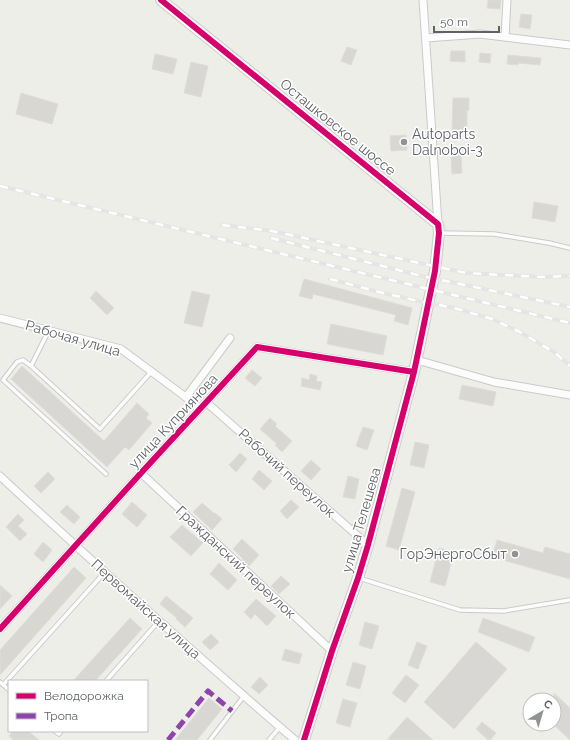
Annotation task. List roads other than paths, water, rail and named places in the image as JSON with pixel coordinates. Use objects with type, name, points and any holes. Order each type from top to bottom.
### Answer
[{"type":"street","name":"Осташковское шоссе","points":[[161,0],[438,228]]},
{"type":"street","points":[[423,0],[438,228]]},
{"type":"street","points":[[505,37],[507,0]]},
{"type":"street","points":[[426,38],[480,34],[570,45]]},
{"type":"street","name":"улица Телешева","points":[[304,740],[368,545],[414,372],[435,271],[438,228]]},
{"type":"street","name":"Рабочая улица","points":[[0,318],[122,349],[200,409]]},
{"type":"street","points":[[186,397],[230,338]]},
{"type":"street","name":"улица Куприянова","points":[[0,629],[257,347],[414,372]]},
{"type":"street","points":[[417,360],[494,382],[570,395]]},
{"type":"street","name":"Рабочий переулок","points":[[206,402],[368,545]]},
{"type":"street","name":"Гражданский переулок","points":[[141,473],[332,651]]},
{"type":"street","name":"Первомайская улица","points":[[0,476],[75,546],[295,740]]},
{"type":"lane","points":[[438,228],[494,234],[570,248]]},
{"type":"lane","points":[[31,366],[49,330]]},
{"type":"lane","points":[[106,474],[3,380],[18,362],[23,360],[100,429],[152,371]]},
{"type":"lane","points":[[1,683],[105,572]]},
{"type":"lane","points":[[358,578],[460,610],[504,611],[570,600]]},
{"type":"lane","points":[[107,680],[159,621]]},
{"type":"lane","points":[[210,740],[244,696]]},
{"type":"lane","points":[[269,740],[280,727]]},
{"type":"railway","points":[[0,186],[570,323]]},
{"type":"railway","points":[[222,225],[272,231],[466,273],[542,277],[570,276]]},
{"type":"railway","points":[[271,238],[422,276],[570,307]]},
{"type":"railway","points":[[330,279],[379,292],[454,308],[492,319],[518,331],[554,352],[570,366]]},
{"type":"place","name":"Autoparts Dalnoboi-3","points":[[404,142]]},
{"type":"place","name":"ГорЭнергоСбыт","points":[[515,554]]}]
